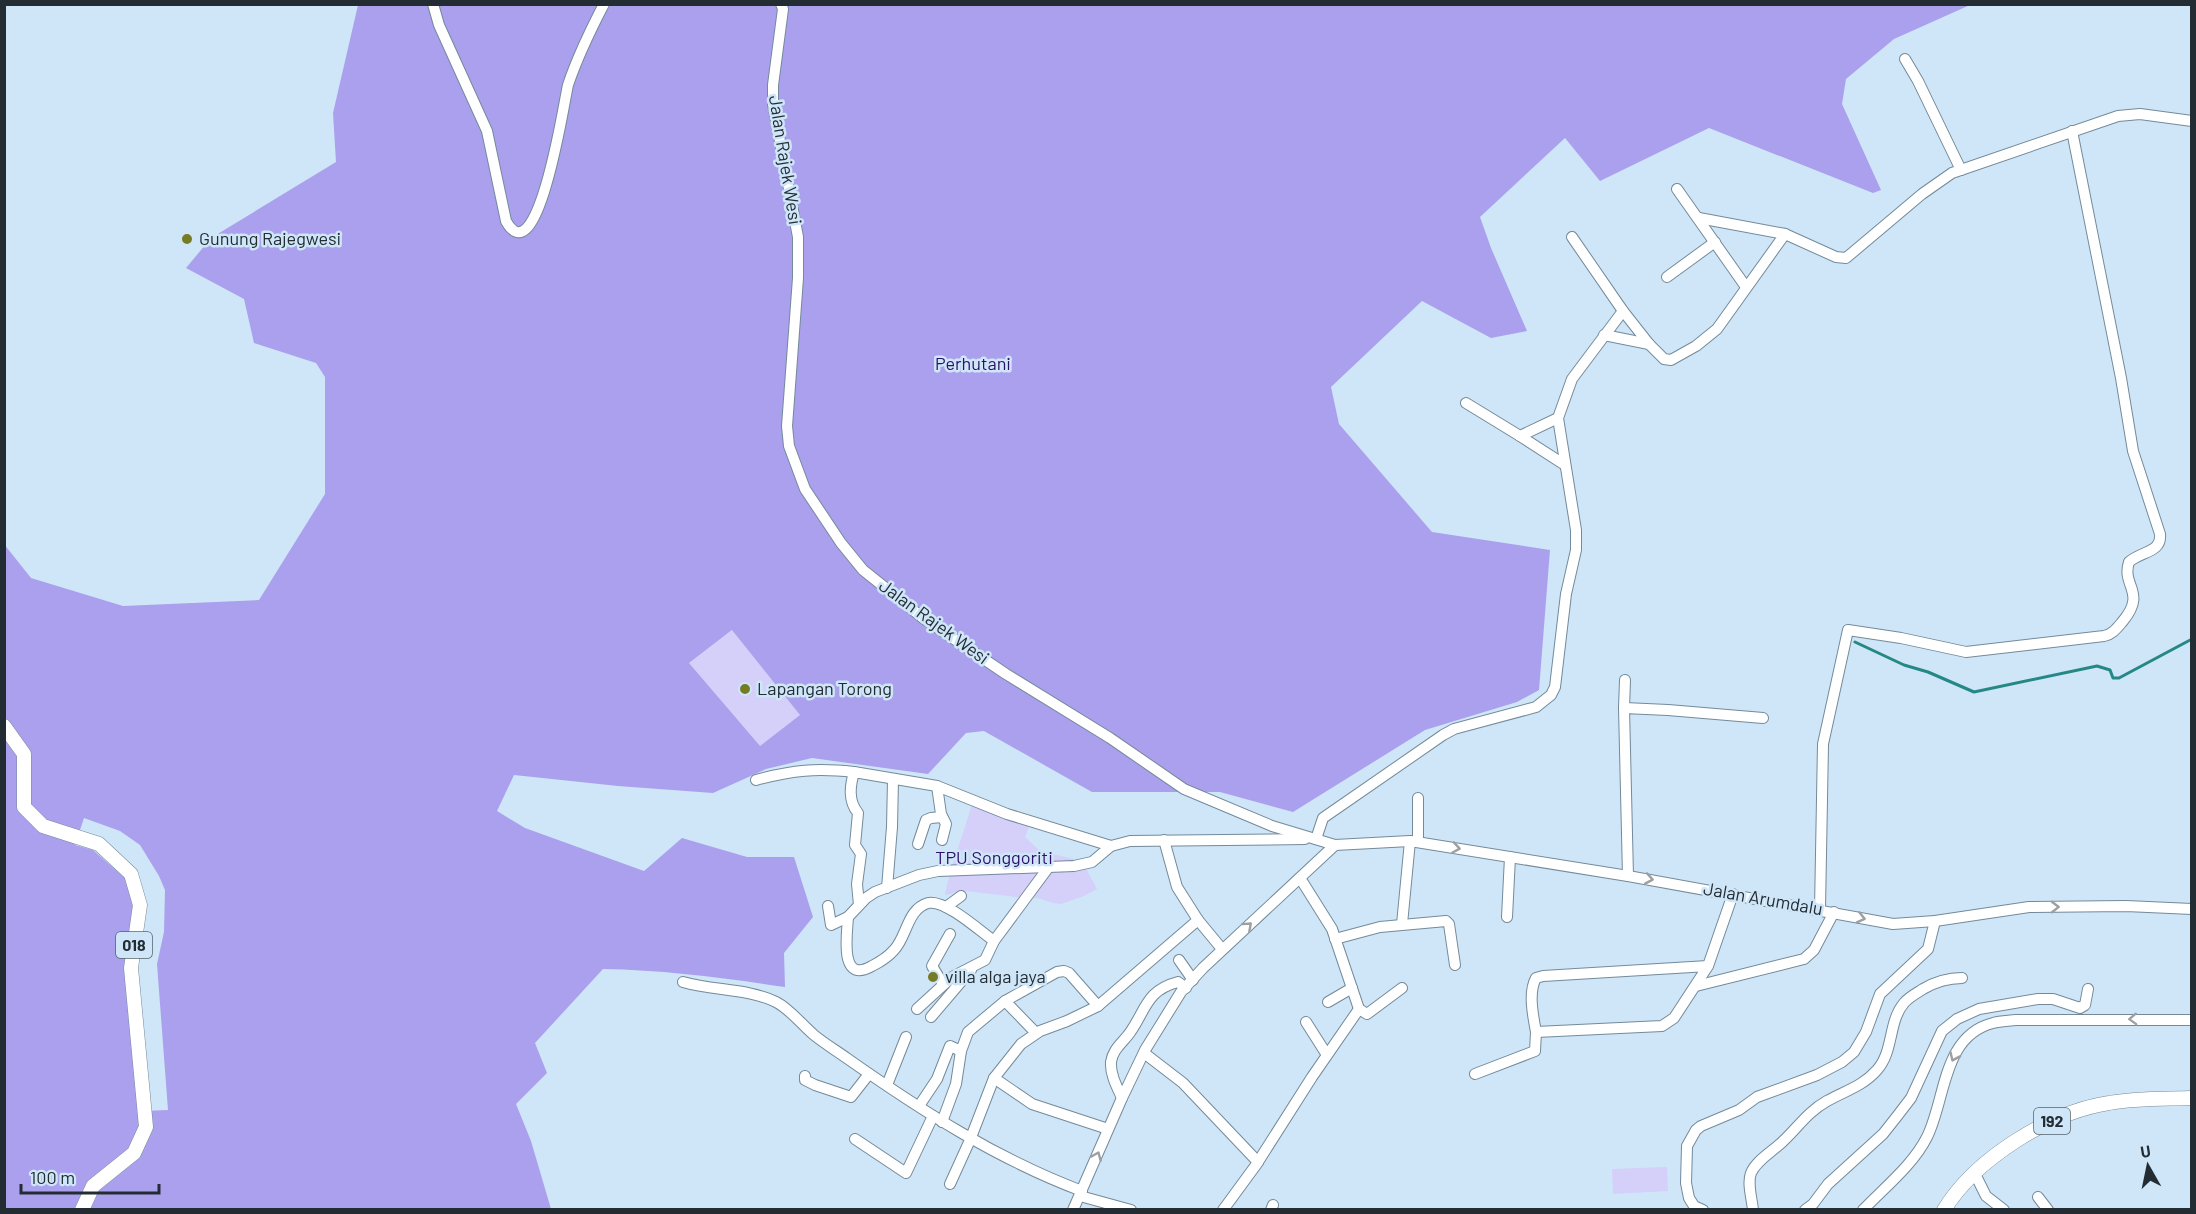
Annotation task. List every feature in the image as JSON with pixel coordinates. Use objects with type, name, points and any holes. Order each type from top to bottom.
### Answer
[{"type":"main road","name":"018","points":[[4,726],[24,754],[24,807],[43,826],[99,844],[131,874],[140,905],[131,968],[146,1127],[134,1153],[93,1186],[82,1209]]},
{"type":"main road","name":"192","points":[[1944,1209],[1952,1196],[1991,1157],[2054,1120],[2109,1102],[2192,1098]]},
{"type":"street","points":[[433,4],[439,25],[487,131],[506,221],[512,229],[520,231],[528,228],[536,216],[550,170],[568,85],[604,4]]},
{"type":"street","name":"Jalan Rajek Wesi","points":[[781,4],[783,9],[773,85],[773,104],[796,226],[798,258],[787,426],[789,446],[805,489],[841,543],[863,570],[923,618],[1006,674],[1110,738],[1184,789],[1244,815],[1335,845]]},
{"type":"street","points":[[1905,59],[1961,170]]},
{"type":"street","points":[[1699,218],[1785,234],[1836,258],[1846,258],[1922,194],[1961,170],[2128,114],[2192,121]]},
{"type":"street","points":[[1820,909],[1823,744],[1848,630],[1901,638],[1966,652],[2104,636],[2116,630],[2134,604],[2128,570],[2129,562],[2156,548],[2159,544],[2160,534],[2133,451],[2121,378],[2072,131]]},
{"type":"street","points":[[1677,189],[1746,287]]},
{"type":"street","points":[[1572,237],[1623,311],[1664,359],[1677,357],[1706,339],[1717,328],[1785,234]]},
{"type":"street","points":[[1667,277],[1715,242]]},
{"type":"street","points":[[828,906],[831,926],[849,917],[875,892],[919,875],[938,871],[1074,866],[1092,862],[1111,846],[1130,841],[1314,839],[1323,818],[1443,735],[1454,729],[1543,704],[1555,687],[1566,594],[1576,550],[1576,530],[1558,417],[1572,379],[1623,311]]},
{"type":"street","points":[[1604,335],[1649,344]]},
{"type":"street","points":[[1466,403],[1565,465]]},
{"type":"street","points":[[1520,436],[1558,417]]},
{"type":"street","points":[[1625,680],[1628,876]]},
{"type":"street","points":[[1624,708],[1763,718]]},
{"type":"street","points":[[756,780],[811,769],[854,772],[937,786],[1007,814],[1111,846]]},
{"type":"street","points":[[854,772],[851,797],[852,804],[858,813],[855,845],[861,854],[857,884],[859,905]]},
{"type":"street","points":[[887,888],[893,780]]},
{"type":"street","points":[[937,786],[937,798],[942,818],[946,824],[942,840]]},
{"type":"street","points":[[1402,924],[1418,798]]},
{"type":"street","points":[[918,844],[926,820],[942,818]]},
{"type":"street","points":[[1164,840],[1177,887],[1198,920],[1222,949]]},
{"type":"street","name":"Jalan Arumdalu","points":[[1335,845],[1414,842],[1628,876],[1893,924],[1935,921],[2029,908],[2126,906],[2192,909]]},
{"type":"street","points":[[1073,1209],[1144,1053],[1189,984],[1222,949],[1335,845]]},
{"type":"street","points":[[1507,917],[1510,857]]},
{"type":"street","points":[[917,1009],[943,984],[985,960],[994,941],[1048,868]]},
{"type":"street","points":[[1300,878],[1332,929],[1359,1009],[1367,1014],[1402,988]]},
{"type":"street","points":[[1536,1032],[1662,1026],[1674,1018],[1708,966],[1733,894]]},
{"type":"street","points":[[946,907],[961,896]]},
{"type":"street","points":[[849,917],[848,961],[855,970],[861,971],[886,958],[895,950],[913,914],[922,906],[930,903],[946,907],[994,941]]},
{"type":"street","points":[[1696,986],[1804,959],[1814,950],[1834,912]]},
{"type":"street","points":[[950,1184],[994,1078],[1021,1044],[1036,1033],[1098,1006],[1198,920]]},
{"type":"street","points":[[1335,939],[1402,924],[1446,921],[1449,924],[1455,965]]},
{"type":"street","points":[[1703,1209],[1694,1206],[1689,1198],[1686,1183],[1687,1146],[1696,1130],[1739,1110],[1756,1097],[1817,1075],[1842,1062],[1854,1052],[1866,1032],[1880,994],[1928,949],[1935,921]]},
{"type":"street","points":[[943,984],[932,966],[950,934]]},
{"type":"street","points":[[1179,960],[1189,984]]},
{"type":"street","points":[[931,1017],[975,966]]},
{"type":"street","points":[[1475,1074],[1535,1051],[1536,1032],[1532,995],[1536,978],[1708,966]]},
{"type":"street","points":[[855,1139],[906,1173],[956,1084],[961,1051],[968,1032],[1005,1001],[1057,972],[1069,973],[1098,1006]]},
{"type":"street","points":[[1753,1209],[1749,1179],[1751,1171],[1760,1161],[1813,1110],[1860,1086],[1876,1071],[1888,1052],[1898,1015],[1904,1003],[1926,987],[1941,980],[1962,978]]},
{"type":"street","points":[[683,982],[703,988],[731,989],[778,1003],[815,1036],[970,1140],[1081,1194],[1131,1209]]},
{"type":"street","points":[[1122,1098],[1112,1074],[1111,1062],[1116,1047],[1130,1033],[1141,1011],[1161,988],[1178,982],[1189,984]]},
{"type":"street","points":[[1328,1002],[1352,988]]},
{"type":"street","points":[[1805,1209],[1814,1204],[1828,1184],[1883,1134],[1911,1098],[1942,1031],[1957,1019],[1979,1010],[2038,999],[2053,999],[2080,1008],[2085,1005],[2088,989]]},
{"type":"street","points":[[1005,1001],[1036,1033]]},
{"type":"street","points":[[1223,1209],[1258,1162],[1359,1009]]},
{"type":"street","points":[[1863,1209],[1917,1155],[1932,1126],[1950,1065],[1960,1043],[1971,1033],[1991,1023],[2016,1020],[2192,1020]]},
{"type":"street","points":[[1306,1022],[1327,1055]]},
{"type":"street","points":[[887,1085],[906,1036]]},
{"type":"street","points":[[919,1106],[937,1079],[950,1046],[961,1051]]},
{"type":"street","points":[[1144,1053],[1184,1083],[1258,1162]]},
{"type":"street","points":[[805,1076],[805,1080],[815,1085],[851,1097],[869,1074]]},
{"type":"street","points":[[994,1078],[1032,1104],[1108,1130]]},
{"type":"street","points":[[1974,1172],[1986,1196],[2004,1209]]},
{"type":"street","points":[[2038,1197],[2048,1209]]},
{"type":"green space","name":"Perhutani","points":[[358,5],[1970,5],[1894,39],[1846,79],[1842,104],[1881,190],[1873,193],[1709,128],[1600,181],[1565,138],[1480,217],[1527,331],[1491,338],[1422,301],[1331,387],[1339,424],[1432,532],[1550,550],[1539,690],[1517,702],[1425,730],[1293,812],[1220,792],[1092,792],[984,731],[966,733],[928,774],[812,758],[766,769],[713,793],[514,775],[497,811],[525,828],[644,871],[682,838],[747,857],[794,857],[813,917],[784,953],[785,987],[672,973],[603,969],[535,1043],[547,1073],[516,1104],[531,1141],[551,1209],[5,1209],[4,544],[31,578],[123,606],[259,600],[325,494],[325,377],[316,363],[254,343],[244,299],[186,268],[211,238],[336,162],[333,113]],"holes":[[[732,630],[800,715],[760,746],[689,663]],[[84,818],[120,831],[140,845],[165,890],[164,932],[157,964],[168,1110],[141,1111],[124,967],[133,908],[127,880],[93,850],[75,845]]]},
{"type":"green space","name":"Lapangan Torong","points":[[733,630],[800,715],[760,747],[689,663]]},
{"type":"green space","name":"TPU Songgoriti","points":[[972,803],[1030,824],[1025,837],[1040,851],[1082,861],[1097,889],[1061,904],[1038,898],[966,891],[945,895]]},
{"type":"green space","points":[[1667,1167],[1668,1191],[1613,1194],[1612,1169]]},
{"type":"waterway","points":[[1855,642],[1904,665],[1928,672],[1974,692],[2097,666],[2110,670],[2113,678],[2119,678],[2192,639]]},
{"type":"place","name":"Gunung Rajegwesi","points":[[187,239]]},
{"type":"place","name":"Lapangan Torong","points":[[745,689]]},
{"type":"place","name":"villa alga jaya","points":[[933,977]]}]
